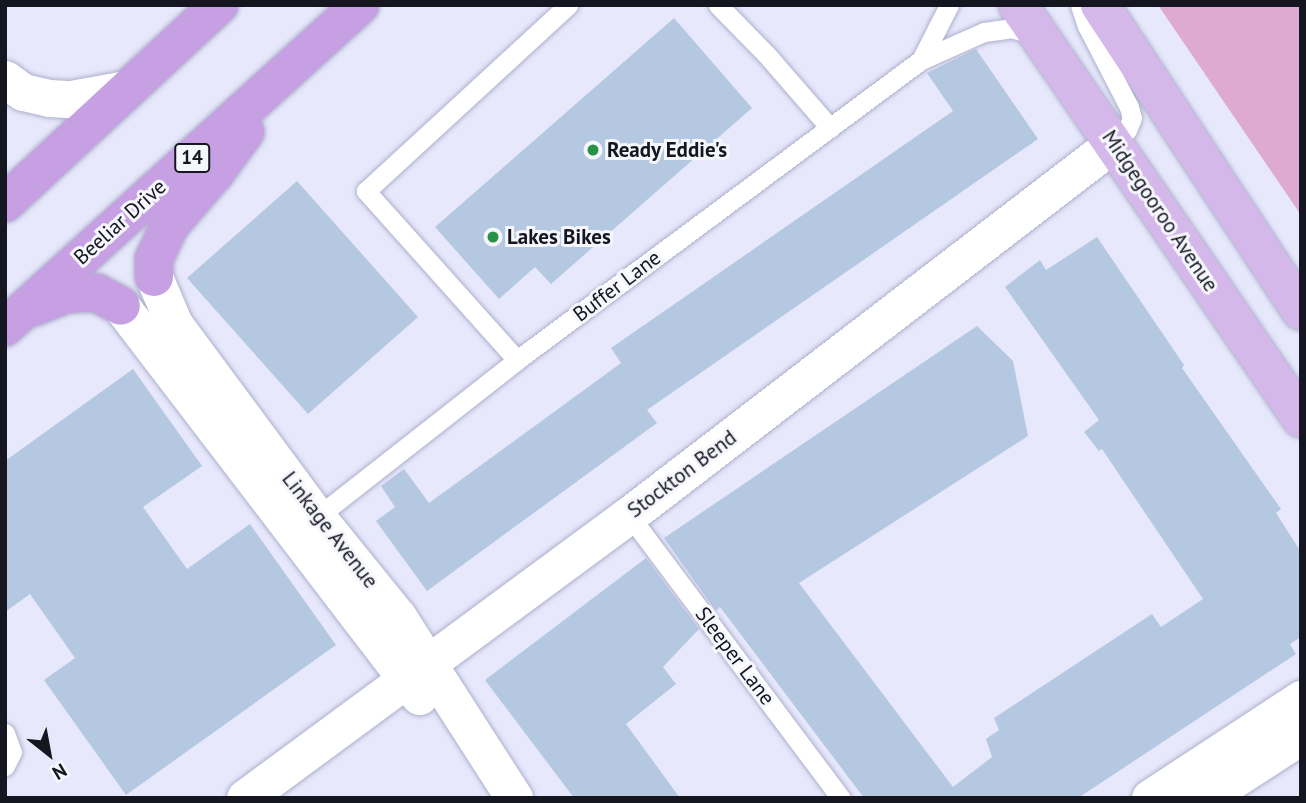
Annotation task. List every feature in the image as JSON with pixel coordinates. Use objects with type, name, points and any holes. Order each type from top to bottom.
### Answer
[{"type":"highway","points":[[5,203],[219,5]]},
{"type":"highway","name":"Beeliar Drive","points":[[14,319],[360,5]]},
{"type":"highway","points":[[154,277],[154,259],[170,225],[215,173],[294,65]]},
{"type":"highway","points":[[14,319],[68,294],[97,293],[121,306]]},
{"type":"main road","points":[[1100,5],[1301,311]]},
{"type":"main road","name":"Midgegooroo Avenue","points":[[1028,21],[1301,418]]},
{"type":"street","points":[[5,79],[23,92],[49,98],[71,99],[126,89]]},
{"type":"street","name":"Stockton Bend","points":[[244,798],[629,515],[1114,143]]},
{"type":"street","name":"Linkage Avenue","points":[[154,277],[174,324],[317,517],[389,604],[415,671]]},
{"type":"street","name":"Linkage Avenue","points":[[121,306],[509,791]]},
{"type":"street","points":[[1150,798],[1301,699]]},
{"type":"street","points":[[1205,798],[1301,736]]},
{"type":"lane","points":[[517,360],[366,191],[568,5]]},
{"type":"lane","points":[[718,5],[766,54],[830,128]]},
{"type":"lane","name":"Buffer Lane","points":[[921,60],[949,5]]},
{"type":"lane","points":[[1080,5],[1087,26],[1113,71],[1132,118],[1127,130],[1114,143]]},
{"type":"lane","name":"Buffer Lane","points":[[317,517],[517,360],[921,60],[972,36],[1011,28],[1028,21]]},
{"type":"lane","name":"Sleeper Lane","points":[[629,515],[841,798]]},
{"type":"lane","points":[[5,733],[12,752],[5,766]]},
{"type":"shaded area","points":[[1158,5],[1301,5],[1301,215],[1226,105]]},
{"type":"building","points":[[674,18],[752,108],[551,284],[535,267],[499,299],[435,227]]},
{"type":"building","points":[[976,49],[1038,139],[647,410],[657,423],[427,591],[376,521],[395,507],[381,486],[404,469],[429,503],[621,363],[611,348],[953,111],[927,73]]},
{"type":"building","points":[[297,181],[418,317],[308,414],[187,278]]},
{"type":"building","points":[[1097,237],[1184,365],[1182,368],[1281,509],[1276,513],[1301,552],[1301,637],[1290,644],[1296,654],[1078,798],[864,798],[720,607],[716,611],[664,538],[977,326],[1013,361],[1028,436],[799,583],[953,787],[992,757],[986,739],[999,730],[994,718],[1152,614],[1161,627],[1203,599],[1102,449],[1099,451],[1084,432],[1099,420],[1005,287],[1040,260],[1046,270]]},
{"type":"building","points":[[133,369],[202,466],[143,507],[187,569],[250,524],[336,645],[126,795],[44,680],[75,658],[30,594],[5,612],[5,461]]},
{"type":"building","points":[[646,558],[699,629],[663,667],[676,684],[626,724],[680,798],[574,798],[485,680]]},
{"type":"place","name":"Ready Eddie's","points":[[593,150]]},
{"type":"place","name":"Lakes Bikes","points":[[493,237]]}]
